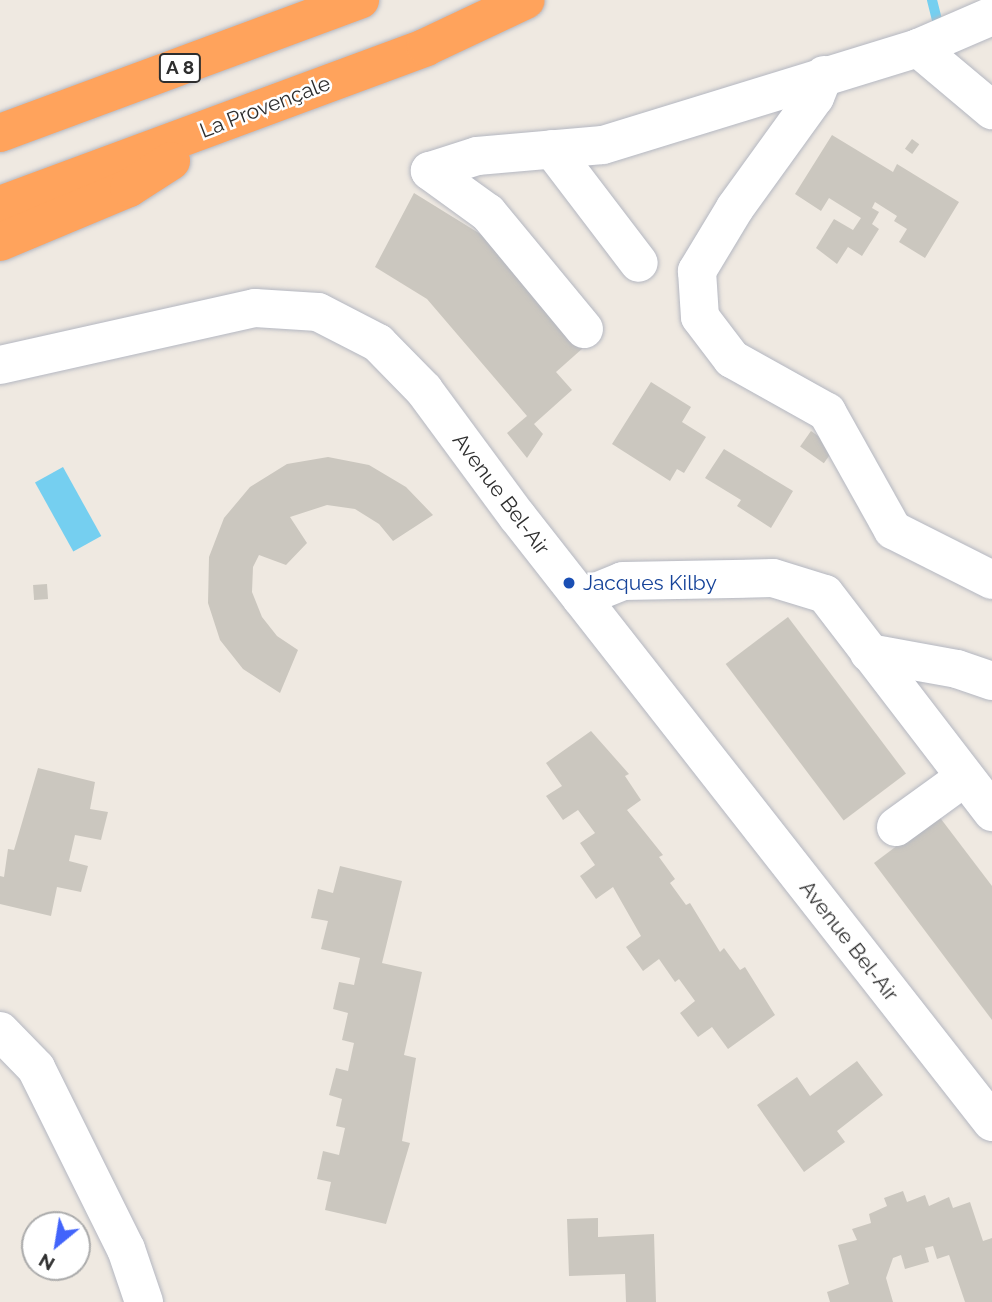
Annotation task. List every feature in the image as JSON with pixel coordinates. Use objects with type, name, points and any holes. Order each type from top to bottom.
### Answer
[{"type":"highway","name":"A 8","points":[[0,133],[360,0]]},
{"type":"highway","name":"La Provençale","points":[[0,205],[426,47],[526,0]]},
{"type":"highway","points":[[0,242],[129,188],[239,117]]},
{"type":"street","points":[[584,329],[488,213],[430,171],[477,156],[603,145],[918,48],[992,16]]},
{"type":"street","points":[[918,48],[992,110]]},
{"type":"street","points":[[824,75],[816,97],[735,208],[697,271],[700,317],[732,359],[827,412],[893,530],[992,580]]},
{"type":"street","points":[[552,149],[639,263]]},
{"type":"street","name":"Avenue Bel-Air","points":[[0,365],[201,317],[255,308],[318,312],[378,343],[424,390],[581,598],[992,1122]]},
{"type":"street","points":[[581,598],[623,581],[773,578],[825,594],[992,811]]},
{"type":"street","points":[[869,653],[957,669],[992,681]]},
{"type":"street","points":[[896,827],[965,776]]},
{"type":"street","points":[[0,1031],[36,1068],[126,1249],[144,1302]]},
{"type":"water","points":[[63,467],[101,536],[73,552],[35,483]]},
{"type":"building","points":[[832,135],[893,172],[897,164],[959,202],[925,258],[899,242],[907,229],[894,221],[897,216],[875,202],[872,208],[879,212],[872,224],[879,229],[862,256],[848,247],[837,264],[816,248],[834,219],[853,230],[861,218],[829,198],[821,211],[795,194]]},
{"type":"building","points":[[912,139],[919,144],[912,154],[905,149]]},
{"type":"building","points":[[414,193],[503,248],[583,348],[556,372],[572,390],[534,424],[543,434],[527,458],[507,433],[527,416],[427,299],[375,267]]},
{"type":"building","points":[[651,382],[691,407],[682,422],[706,437],[684,473],[677,469],[670,481],[612,444]]},
{"type":"building","points":[[811,431],[835,448],[824,463],[800,447]]},
{"type":"building","points":[[724,449],[793,491],[771,528],[737,506],[741,500],[705,478]]},
{"type":"building","points":[[328,457],[369,465],[406,487],[433,515],[393,541],[379,524],[355,509],[327,505],[290,517],[307,543],[286,565],[259,555],[253,567],[252,592],[262,617],[277,636],[298,650],[280,693],[243,669],[220,640],[208,603],[209,557],[224,518],[250,487],[287,464]]},
{"type":"building","points":[[47,584],[48,599],[34,600],[33,585]]},
{"type":"building","points":[[788,617],[906,774],[844,820],[726,664]]},
{"type":"building","points":[[591,731],[629,774],[625,776],[641,800],[627,810],[663,855],[659,857],[675,879],[670,883],[686,905],[690,903],[720,952],[724,948],[740,970],[745,967],[775,1015],[728,1049],[712,1027],[698,1037],[680,1013],[695,1001],[679,979],[675,982],[659,959],[643,971],[626,947],[641,936],[613,887],[596,899],[580,876],[595,865],[580,843],[595,833],[578,810],[563,820],[546,796],[562,786],[546,763]]},
{"type":"building","points":[[38,768],[95,782],[90,809],[108,812],[101,840],[75,835],[69,861],[88,866],[81,892],[57,887],[51,916],[0,904],[0,876],[4,877],[8,849],[14,850]]},
{"type":"building","points":[[938,815],[992,886],[992,1020],[874,863]]},
{"type":"building","points":[[340,866],[402,881],[382,963],[422,972],[404,1055],[416,1058],[402,1141],[410,1143],[386,1224],[325,1210],[331,1182],[317,1179],[323,1151],[339,1155],[345,1128],[336,1126],[342,1099],[329,1095],[336,1068],[348,1071],[354,1043],[342,1040],[348,1013],[333,1009],[339,982],[354,985],[360,958],[321,949],[328,921],[311,918],[318,889],[333,893]]},
{"type":"building","points":[[857,1061],[883,1095],[837,1131],[845,1142],[804,1172],[757,1105],[797,1077],[810,1096]]},
{"type":"building","points":[[903,1191],[907,1202],[925,1195],[929,1206],[949,1197],[953,1208],[970,1202],[983,1241],[992,1238],[992,1302],[965,1302],[949,1255],[937,1259],[933,1246],[925,1248],[929,1262],[905,1269],[901,1255],[893,1258],[886,1278],[893,1302],[830,1302],[827,1292],[849,1284],[838,1245],[857,1240],[852,1229],[871,1223],[869,1214],[887,1206],[884,1198]]},
{"type":"building","points":[[598,1218],[598,1237],[654,1234],[656,1302],[626,1302],[625,1274],[569,1276],[567,1219]]},
{"type":"waterway","points":[[932,0],[940,33]]},
{"type":"place","name":"Jacques Kilby","points":[[569,583]]}]
